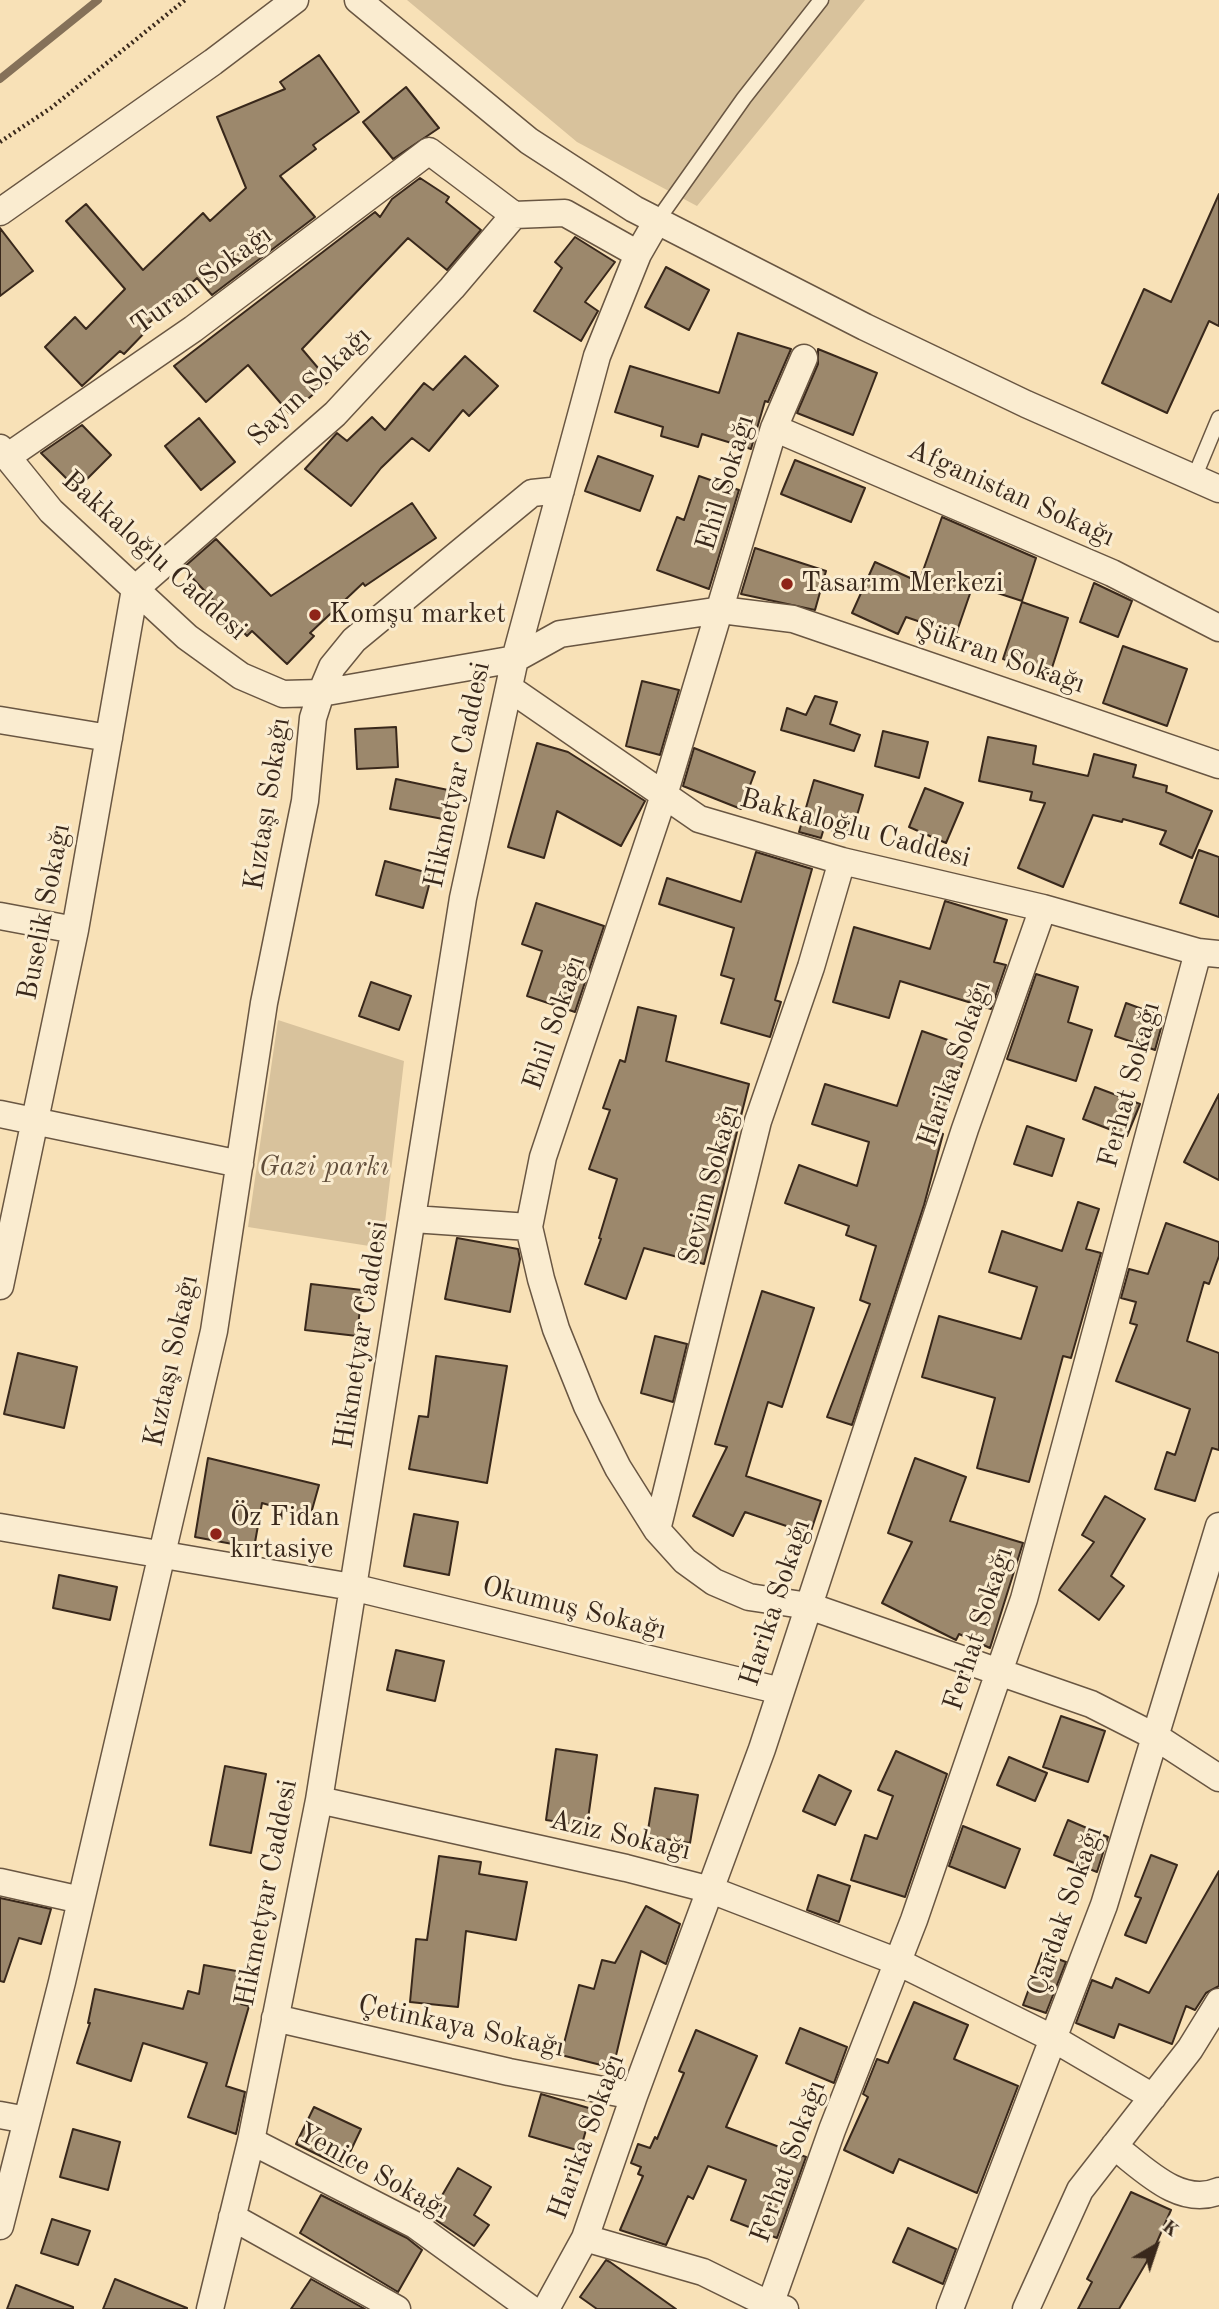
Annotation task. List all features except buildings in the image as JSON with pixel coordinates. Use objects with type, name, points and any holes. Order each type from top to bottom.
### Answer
[{"type":"street","points":[[0,212],[213,62],[295,0]]},
{"type":"street","points":[[358,0],[529,141],[597,187],[657,221],[952,369],[1219,489]]},
{"type":"street","name":"Turan Sokağı","points":[[3,452],[193,329],[429,151],[514,215]]},
{"type":"street","points":[[514,215],[565,213],[638,254]]},
{"type":"street","name":"Sayın Sokağı","points":[[135,589],[335,414],[452,288],[514,215]]},
{"type":"street","name":"Hikmetyar Caddesi","points":[[210,2309],[251,2141],[319,1800],[463,898],[515,659],[597,356],[638,254],[657,221]]},
{"type":"street","name":"Ehil Sokağı","points":[[804,358],[774,428],[664,795],[543,1157],[529,1227],[556,1329],[587,1406],[618,1468],[657,1530],[685,1561],[714,1582],[749,1597],[809,1606],[1091,1704],[1156,1737],[1219,1778]]},
{"type":"street","name":"Afganistan Sokağı","points":[[774,428],[1112,573],[1219,628]]},
{"type":"street","name":"Bakkaloğlu Caddesi","points":[[3,452],[51,511],[187,637],[241,676],[283,694],[321,693]]},
{"type":"street","points":[[321,693],[332,667],[354,640],[532,493],[561,490]]},
{"type":"street","name":"Buselik Sokağı","points":[[0,1286],[75,930],[135,589]]},
{"type":"street","name":"Şükran Sokağı","points":[[515,659],[560,634],[721,610],[793,619],[1219,765]]},
{"type":"street","name":"Kıztaşı Sokağı","points":[[0,2226],[214,1331],[264,1003],[305,802],[313,718],[321,693],[515,659]]},
{"type":"street","name":"Bakkaloğlu Caddesi","points":[[509,688],[699,819],[842,861],[1043,908],[1209,953]]},
{"type":"street","points":[[0,720],[109,738]]},
{"type":"street","name":"Sevim Sokağı","points":[[657,1530],[758,1121],[811,967],[842,861]]},
{"type":"street","name":"Harika Sokağı","points":[[546,2309],[585,2238],[634,2096],[711,1890],[781,1691],[965,1129],[1043,908]]},
{"type":"street","points":[[0,916],[75,930]]},
{"type":"street","name":"Ferhat Sokağı","points":[[776,2308],[832,2130],[898,1962],[1028,1586],[1209,953]]},
{"type":"street","points":[[0,1114],[240,1164]]},
{"type":"street","points":[[412,1219],[529,1227]]},
{"type":"street","name":"Okumuş Sokağı","points":[[0,1527],[352,1587],[781,1691]]},
{"type":"street","name":"Çardak Sokağı","points":[[950,2309],[1104,1905],[1219,1527]]},
{"type":"street","name":"Aziz Sokağı","points":[[319,1800],[711,1890],[898,1962],[1054,2039],[1153,2097]]},
{"type":"street","points":[[0,1882],[80,1900]]},
{"type":"street","points":[[1026,2309],[1080,2190],[1190,2049],[1219,2002]]},
{"type":"street","name":"Çetinkaya Sokağı","points":[[275,2018],[509,2072],[634,2096]]},
{"type":"street","points":[[0,2115],[27,2120]]},
{"type":"street","name":"Yenice Sokağı","points":[[251,2141],[415,2225],[531,2309]]},
{"type":"street","points":[[1114,2146],[1183,2194],[1202,2196],[1219,2191]]},
{"type":"street","points":[[232,2217],[397,2309]]},
{"type":"street","points":[[585,2238],[703,2272],[776,2308]]},
{"type":"lane","points":[[657,221],[744,99],[821,0]]},
{"type":"lane","points":[[1194,478],[1219,418]]},
{"type":"path","points":[[0,142],[51,108],[185,0]]},
{"type":"green space","points":[[407,0],[865,0],[697,206],[577,142]]},
{"type":"green space","name":"Gazi parkı","points":[[278,1020],[404,1061],[382,1248],[248,1227]]},
{"type":"waterway","points":[[0,79],[98,0]]},
{"type":"place","name":"Tasarım Merkezi","points":[[787,584]]},
{"type":"place","name":"Komşu market","points":[[315,615]]},
{"type":"place","name":"Öz Fidan kırtasiye","points":[[216,1534]]}]
